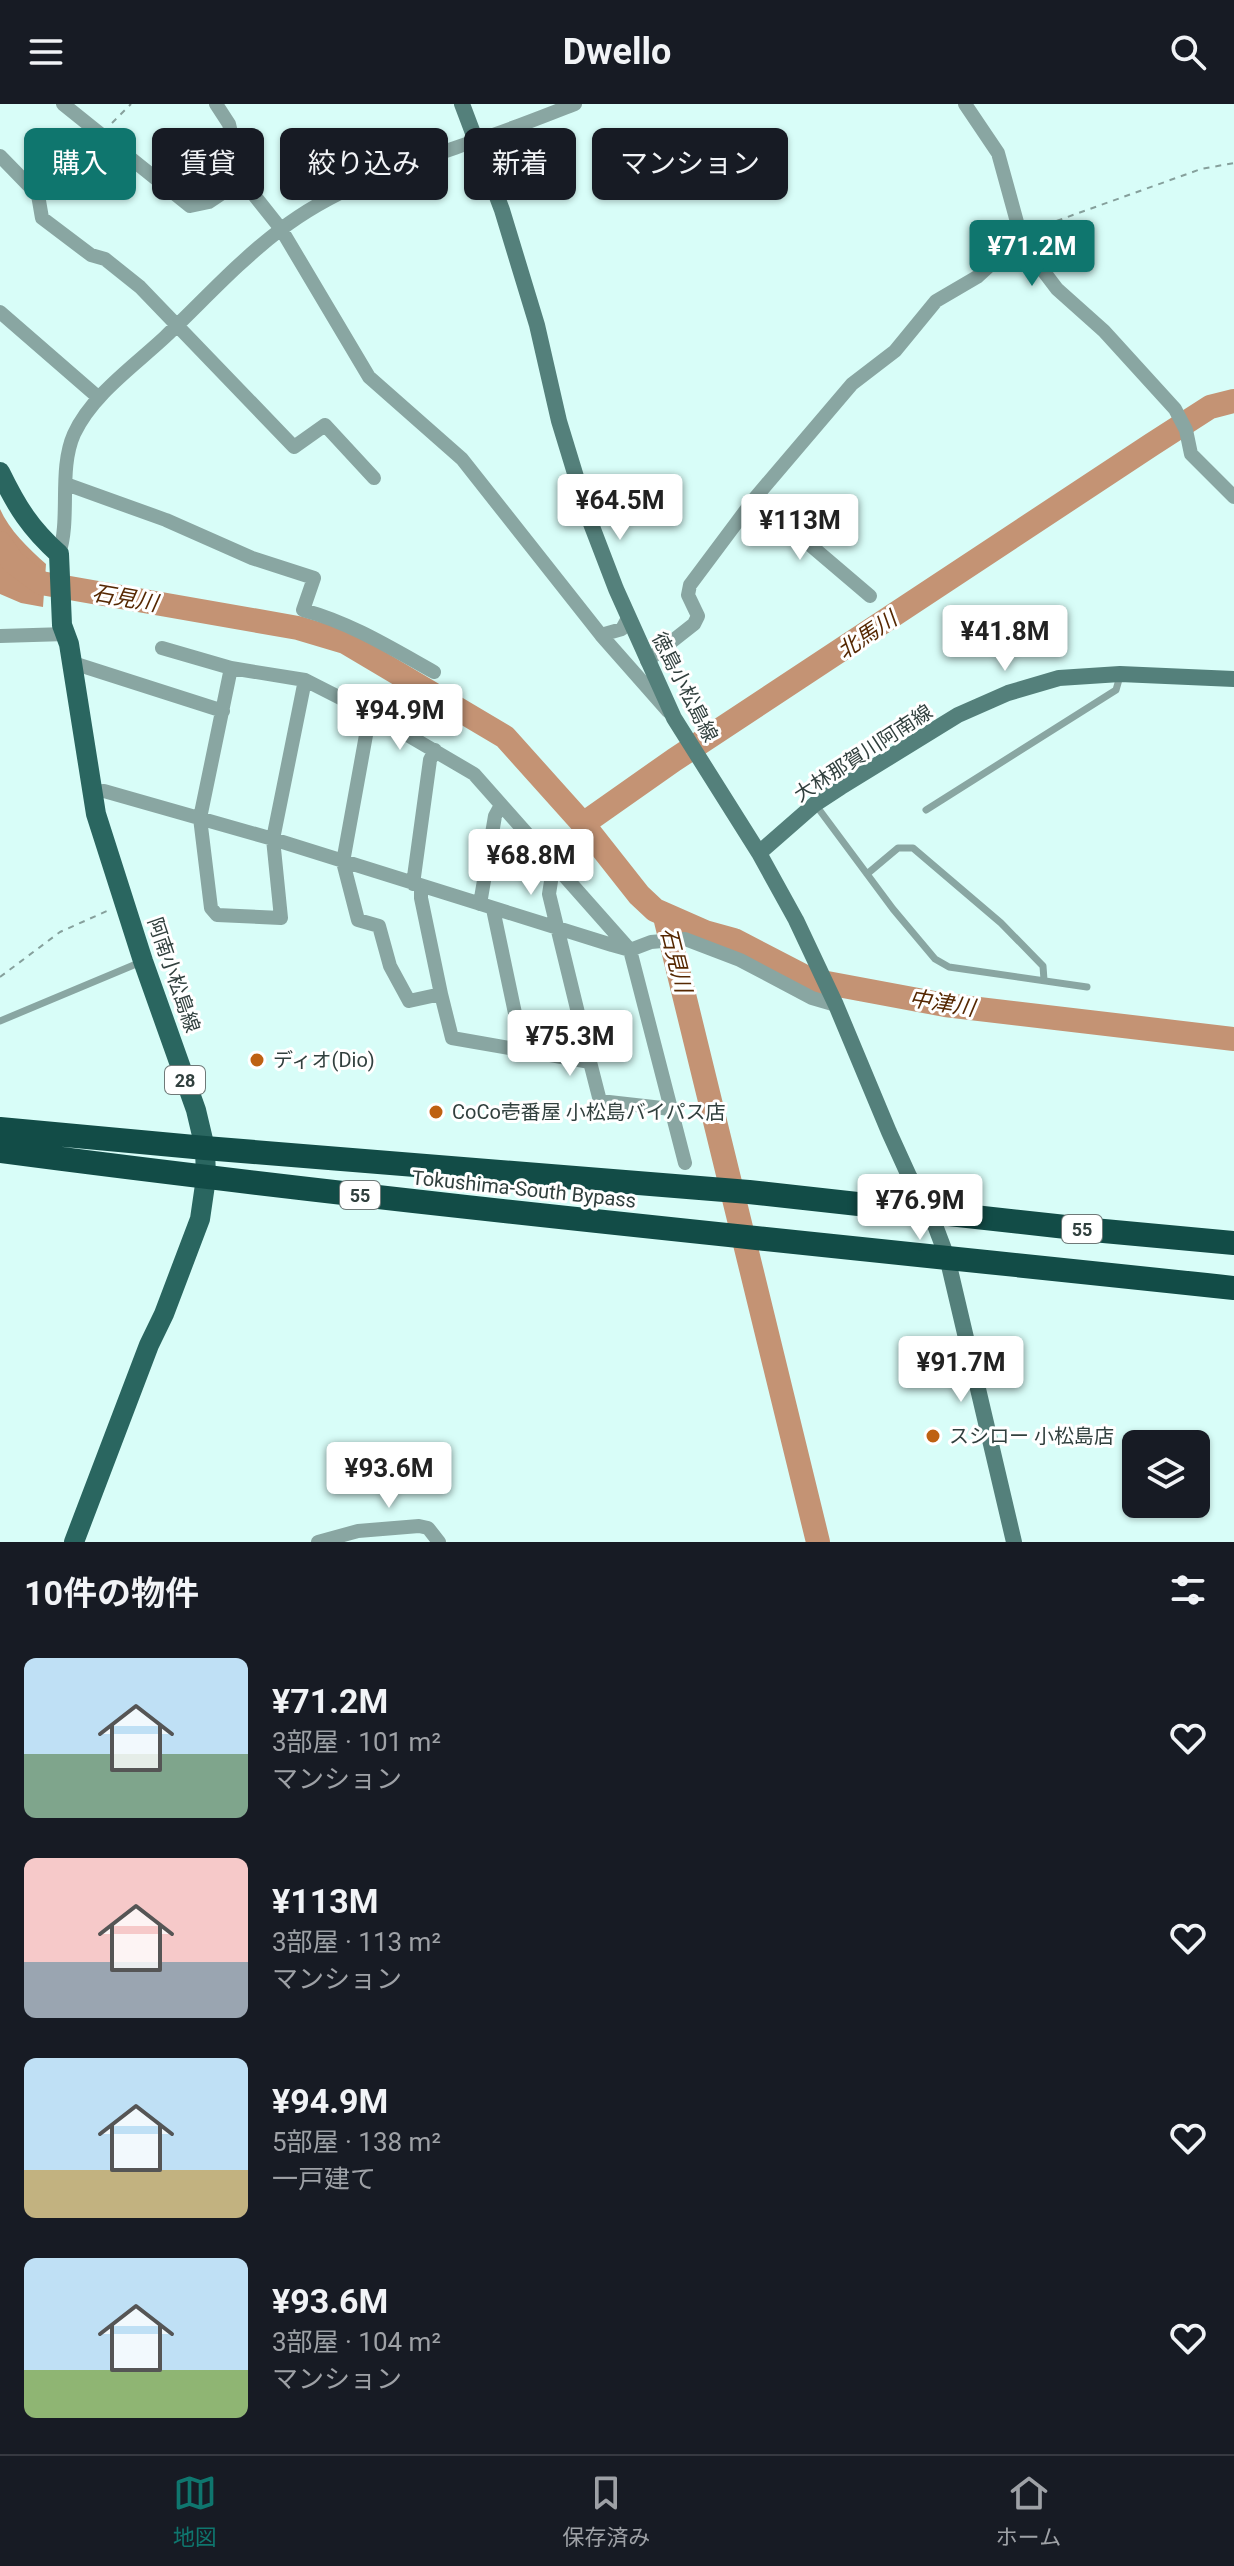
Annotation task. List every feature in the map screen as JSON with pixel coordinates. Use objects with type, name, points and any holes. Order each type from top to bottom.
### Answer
[{"type":"highway","name":"Tokushima-South Bypass","points":[[0,1129],[749,1192],[930,1212]]},
{"type":"highway","name":"Tokushima-South Bypass","points":[[0,1151],[206,1178],[773,1241],[947,1257]]},
{"type":"highway","name":"55","points":[[930,1212],[1234,1243]]},
{"type":"highway","name":"55","points":[[947,1257],[1234,1288]]},
{"type":"main road","name":"徳島小松島線","points":[[462,104],[472,128]]},
{"type":"main road","name":"徳島小松島線","points":[[498,200],[533,310],[559,421],[588,516],[628,618],[674,718],[759,853],[796,920],[909,1176],[930,1212],[947,1257],[1014,1542]]},
{"type":"main road","points":[[0,472],[20,512],[60,558]]},
{"type":"main road","name":"阿南小松島線","points":[[60,558],[62,625],[73,663],[96,814],[143,961],[196,1110],[205,1148],[206,1178],[200,1219],[74,1542]]},
{"type":"main road","name":"大林那賀川阿南線","points":[[759,853],[815,804],[958,715],[1008,693],[1059,678],[1120,674],[1234,679]]},
{"type":"street","points":[[63,104],[92,128]]},
{"type":"street","points":[[216,104],[230,128]]},
{"type":"street","points":[[511,128],[575,104]]},
{"type":"street","points":[[965,104],[998,153],[1020,234],[1035,260],[1057,289],[1104,331],[1175,409],[1184,425],[1191,454],[1234,497]]},
{"type":"street","points":[[60,558],[71,441],[99,398],[230,272],[281,229],[326,200],[376,175],[464,145]]},
{"type":"street","points":[[0,156],[38,195],[42,218],[91,255],[105,259],[140,287],[294,447],[325,425],[374,478]]},
{"type":"street","points":[[136,163],[152,176]]},
{"type":"street","points":[[182,200],[190,206],[212,200]]},
{"type":"street","points":[[258,200],[281,229],[369,377],[462,459],[601,635],[674,718]]},
{"type":"street","points":[[647,661],[694,624],[698,616],[688,595],[690,585],[755,498],[852,384],[895,351],[936,301],[977,277],[1008,240],[1020,234]]},
{"type":"street","points":[[0,312],[99,398]]},
{"type":"street","points":[[66,484],[166,520],[252,558],[314,578],[303,610],[336,619],[434,672]]},
{"type":"street","points":[[755,498],[870,596]]},
{"type":"street","points":[[601,635],[622,629],[628,618]]},
{"type":"street","points":[[0,636],[66,634]]},
{"type":"street","points":[[162,648],[231,668],[305,680],[370,713],[474,774],[630,950],[685,1163]]},
{"type":"street","points":[[73,663],[223,711]]},
{"type":"street","points":[[231,668],[200,818],[211,908],[217,915],[281,918],[273,839],[305,680]]},
{"type":"street","points":[[370,713],[343,862],[358,920],[379,926],[390,966],[409,1001],[441,994]]},
{"type":"street","points":[[435,750],[430,760],[417,886],[452,1038],[590,1062]]},
{"type":"street","points":[[92,792],[104,791],[273,839],[630,950],[651,942],[678,939],[740,960],[812,998],[832,998]]},
{"type":"street","points":[[501,805],[495,816],[486,907],[523,1051]]},
{"type":"street","points":[[554,862],[549,894],[600,1101],[671,1109]]},
{"type":"street","points":[[318,1542],[358,1531],[419,1526],[428,1528],[439,1542]]},
{"type":"lane","points":[[926,810],[1116,690],[1120,674]]},
{"type":"lane","points":[[815,804],[935,959],[949,967],[1087,987]]},
{"type":"lane","points":[[867,874],[898,848],[913,848],[1001,923],[1043,966],[1044,980]]},
{"type":"lane","points":[[0,1021],[143,961]]},
{"type":"path","points":[[108,128],[131,104]]},
{"type":"path","points":[[1020,234],[1201,169],[1234,163]]},
{"type":"path","points":[[0,977],[60,932],[124,903]]},
{"type":"shaded area","points":[[0,509],[14,532],[46,564],[43,607],[21,603],[0,594]]},
{"type":"waterway","name":"北馬川","points":[[583,824],[674,760],[1151,445],[1210,407],[1234,401]]},
{"type":"waterway","name":"石見川","points":[[0,543],[13,562],[41,583],[298,628],[345,642],[505,737],[655,910],[705,932],[734,940],[811,980],[945,1005],[1234,1039]]},
{"type":"waterway","name":"石見川","points":[[665,917],[818,1542]]},
{"type":"place","name":"ディオ(Dio)","points":[[257,1060]]},
{"type":"place","name":"CoCo壱番屋 小松島バイパス店","points":[[436,1112]]},
{"type":"place","name":"スシロー 小松島店","points":[[933,1436]]},
{"type":"water label","name":"中津川","points":[[942,1003]]}]
